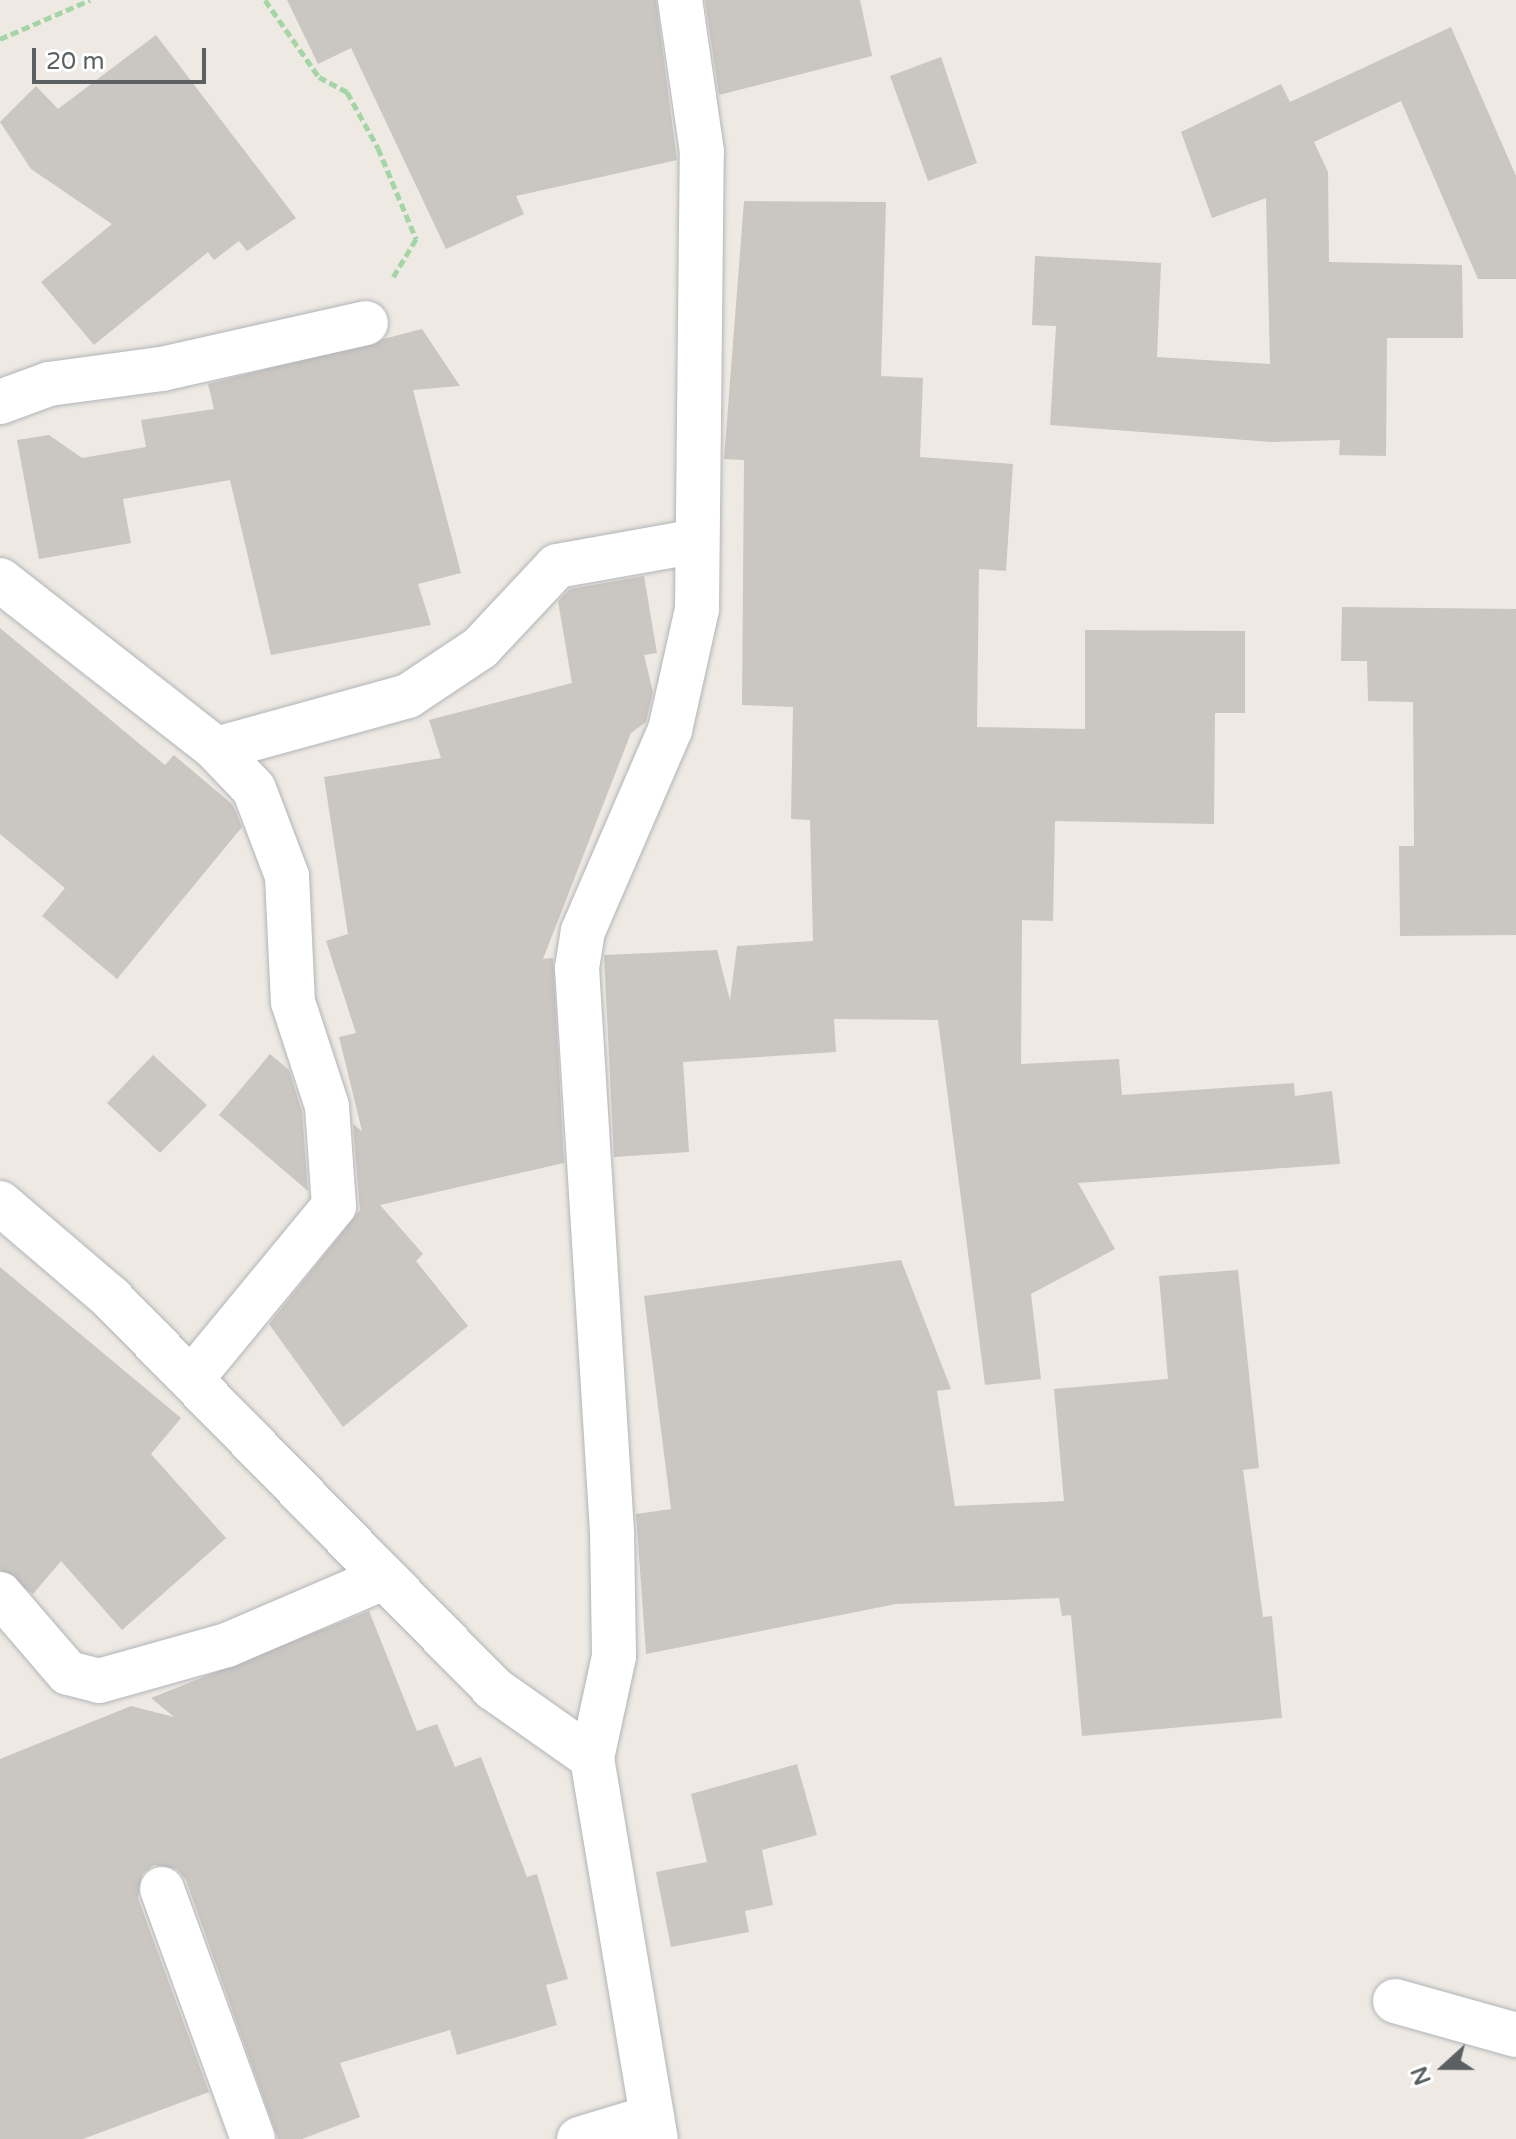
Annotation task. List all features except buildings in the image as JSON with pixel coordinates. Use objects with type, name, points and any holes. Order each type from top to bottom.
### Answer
[{"type":"street","points":[[579,2139],[654,2128],[592,1758],[614,1656],[612,1548],[577,968],[583,931],[688,676],[697,541],[702,152],[680,0]]},
{"type":"street","points":[[0,402],[49,384],[162,369],[366,323]]},
{"type":"street","points":[[216,749],[408,696],[480,648],[557,566],[697,541]]},
{"type":"street","points":[[0,580],[216,749],[254,789],[277,840],[287,876],[293,1002],[327,1106],[337,1187],[317,1232],[192,1378]]},
{"type":"street","points":[[0,1203],[76,1264],[192,1378],[494,1689],[592,1758]]},
{"type":"street","points":[[0,1594],[68,1673],[99,1681],[227,1645],[383,1578]]},
{"type":"street","points":[[162,1889],[253,2139]]},
{"type":"street","points":[[1395,2001],[1516,2035]]},
{"type":"path","points":[[0,39],[90,0]]},
{"type":"path","points":[[265,0],[319,77],[347,92],[416,239],[366,323]]}]
